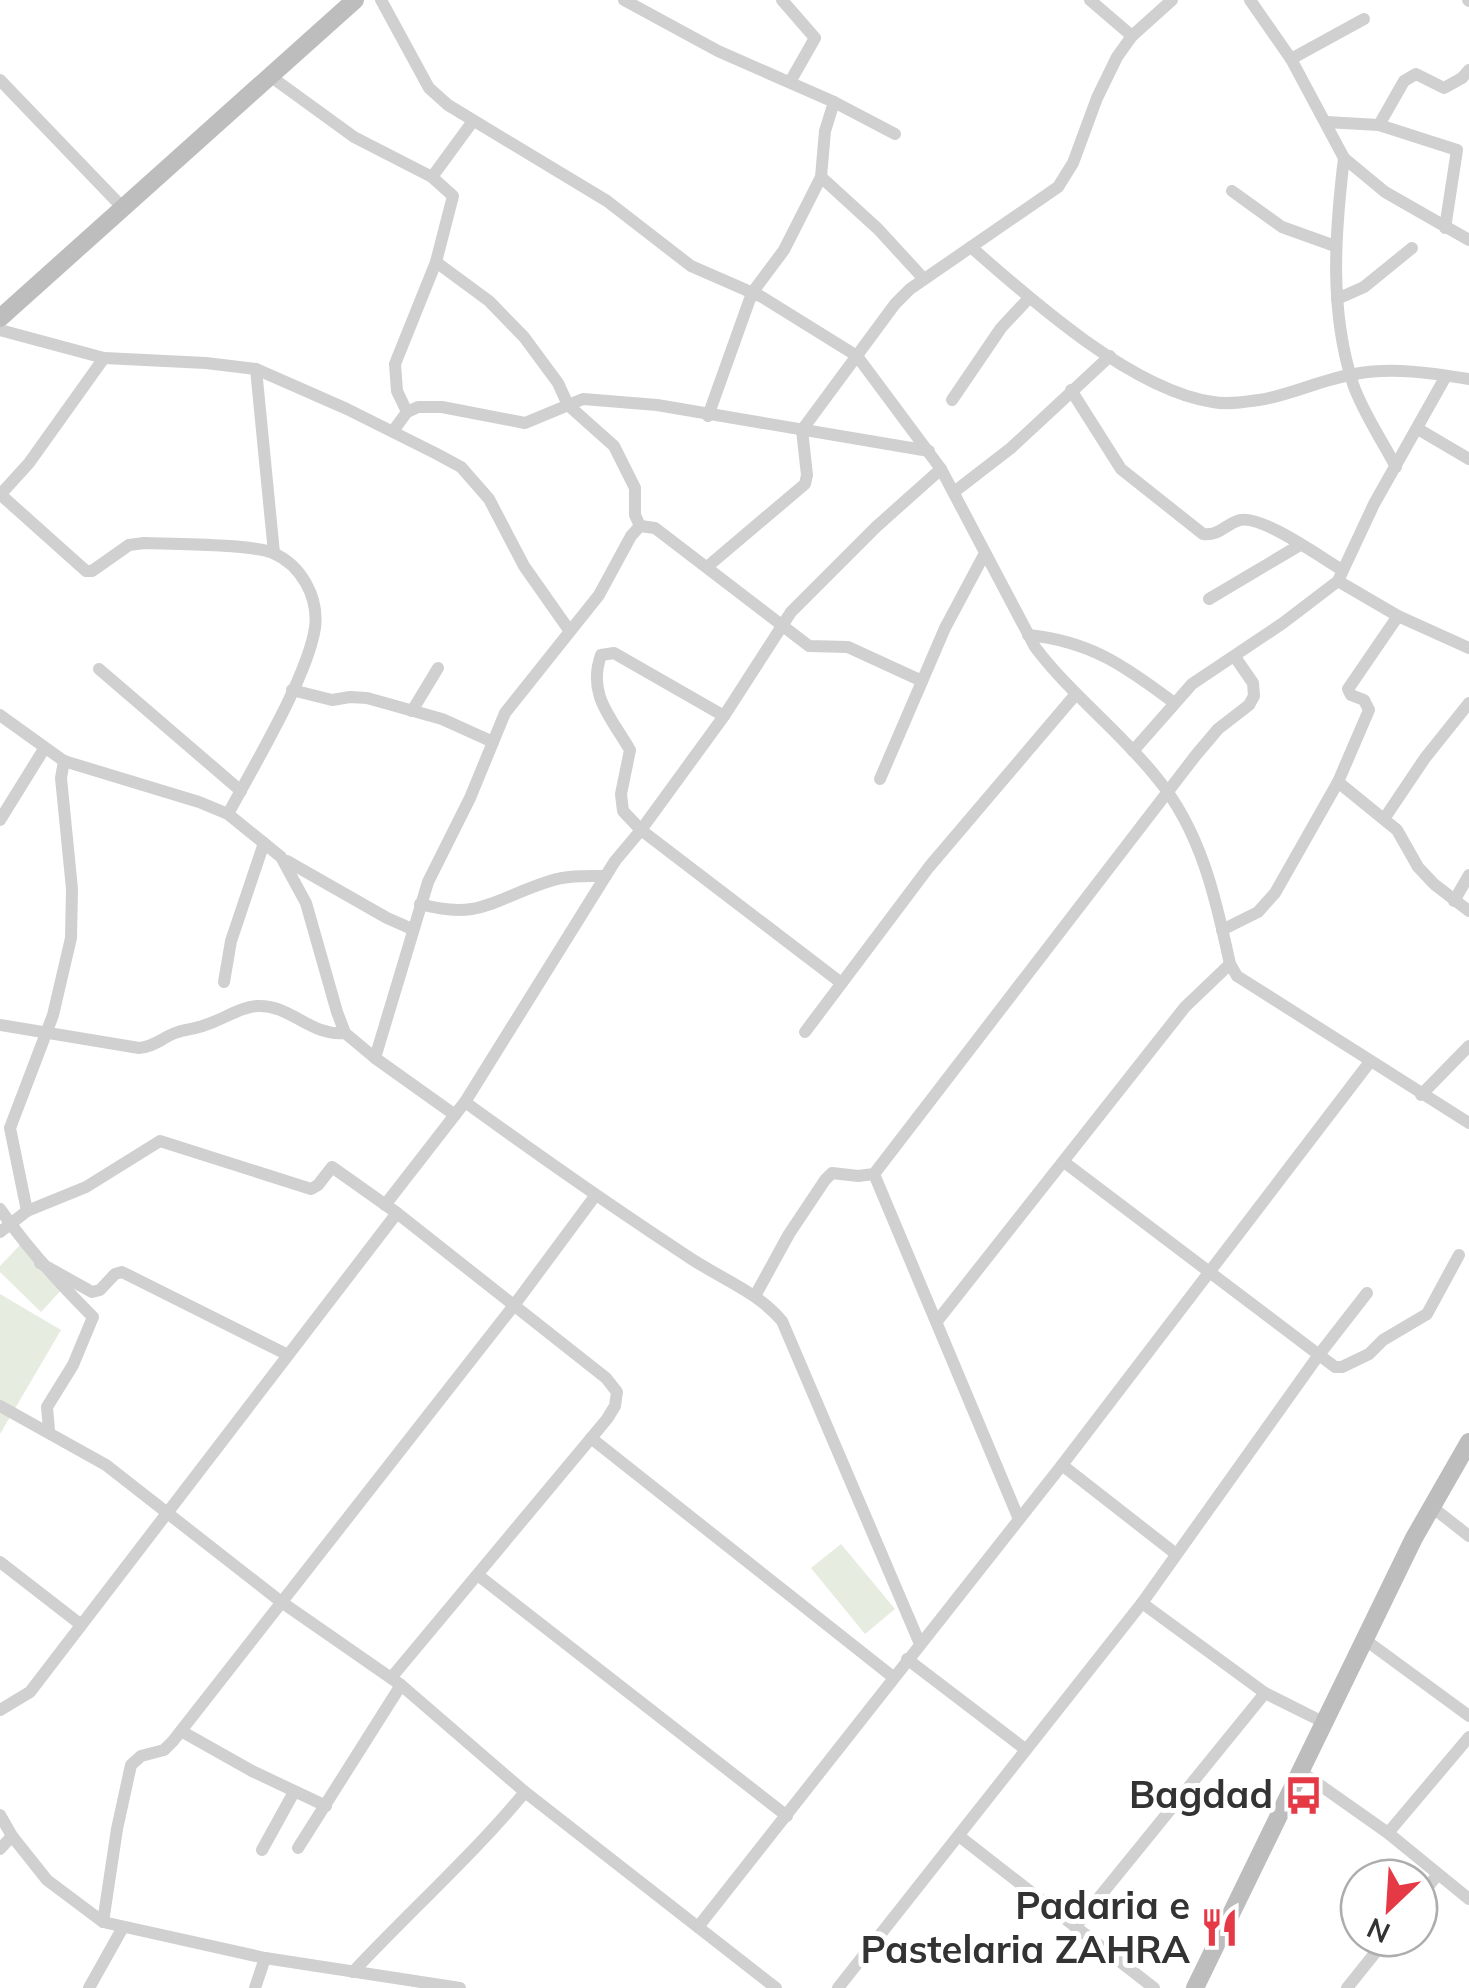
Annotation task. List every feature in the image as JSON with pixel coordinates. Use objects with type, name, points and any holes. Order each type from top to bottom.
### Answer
[{"type":"main road","points":[[0,318],[355,0]]},
{"type":"main road","points":[[1195,1988],[1364,1639],[1469,1442]]},
{"type":"street","points":[[381,0],[430,88],[448,105],[607,201],[691,266],[752,293],[858,356],[941,469],[1028,635],[1053,670],[1133,751],[1168,793],[1191,832],[1210,879],[1230,964],[1246,982],[1469,1124]]},
{"type":"street","points":[[624,0],[718,50],[895,134]]},
{"type":"street","points":[[782,0],[815,38],[790,82]]},
{"type":"street","points":[[1090,0],[1132,36]]},
{"type":"street","points":[[706,567],[805,484],[802,430],[895,304],[923,278],[1058,187],[1073,162],[1106,76],[1132,36],[1172,0]]},
{"type":"street","points":[[1250,0],[1291,59],[1344,158],[1385,192],[1469,240]]},
{"type":"street","points":[[1291,59],[1364,19]]},
{"type":"street","points":[[1380,126],[1404,81],[1416,74],[1444,88],[1469,70]]},
{"type":"street","points":[[270,76],[354,137],[432,177],[453,196],[436,262],[396,364],[397,391],[407,412]]},
{"type":"street","points":[[0,80],[122,208]]},
{"type":"street","points":[[708,416],[752,293],[784,250],[821,177],[825,132],[834,102]]},
{"type":"street","points":[[432,177],[474,121]]},
{"type":"street","points":[[1326,122],[1380,126],[1457,150],[1446,228]]},
{"type":"street","points":[[1344,158],[1334,246],[1337,299],[1350,374],[1358,397],[1396,468]]},
{"type":"street","points":[[821,177],[878,228],[923,278]]},
{"type":"street","points":[[1232,191],[1282,227],[1334,246]]},
{"type":"street","points":[[971,246],[1029,298],[1110,356],[1172,390],[1214,402],[1290,394],[1350,374],[1394,371],[1469,379]]},
{"type":"street","points":[[1337,299],[1364,287],[1412,248]]},
{"type":"street","points":[[436,262],[489,301],[524,337],[558,383],[568,405],[614,446],[635,488],[635,515],[640,526]]},
{"type":"street","points":[[952,400],[1001,328],[1029,298]]},
{"type":"street","points":[[0,330],[104,358],[256,369],[451,461],[472,477],[498,514],[524,566],[569,630]]},
{"type":"street","points":[[954,492],[998,460],[1110,356]]},
{"type":"street","points":[[104,358],[30,464],[0,495],[86,571],[92,571],[129,546],[144,543],[274,553],[310,588],[315,627],[292,690],[228,814]]},
{"type":"street","points":[[256,369],[274,553]]},
{"type":"street","points":[[1133,751],[1192,684],[1340,575],[1446,376]]},
{"type":"street","points":[[1070,390],[1121,469],[1203,534],[1216,534],[1242,520],[1282,534],[1398,616],[1469,648]]},
{"type":"street","points":[[392,432],[407,412],[418,408],[442,407],[525,423],[583,399],[658,406],[929,451]]},
{"type":"street","points":[[1418,429],[1469,459]]},
{"type":"street","points":[[0,1710],[30,1692],[288,1355],[456,1115],[624,848],[724,716],[782,625],[876,527],[941,469]]},
{"type":"street","points":[[640,526],[655,528],[810,646],[848,646],[922,681]]},
{"type":"street","points":[[375,1058],[420,904],[505,712],[599,595],[630,536],[640,526]]},
{"type":"street","points":[[1209,599],[1300,545]]},
{"type":"street","points":[[880,779],[960,596],[985,554]]},
{"type":"street","points":[[1222,930],[1251,917],[1264,906],[1287,874],[1338,782],[1368,710],[1364,700],[1348,689],[1398,616]]},
{"type":"street","points":[[1028,635],[1058,638],[1089,648],[1122,665],[1174,702]]},
{"type":"street","points":[[724,716],[614,653],[601,654],[598,699],[630,750],[622,794],[623,812],[641,830],[840,982]]},
{"type":"street","points":[[755,1296],[825,1180],[832,1174],[874,1174],[1218,729],[1249,705],[1254,683],[1235,656]]},
{"type":"street","points":[[412,710],[438,668]]},
{"type":"street","points":[[100,669],[240,791]]},
{"type":"street","points":[[292,690],[332,700],[368,698],[442,720],[492,742]]},
{"type":"street","points":[[805,1032],[929,867],[1076,694]]},
{"type":"street","points":[[1384,819],[1469,703]]},
{"type":"street","points":[[0,715],[64,761],[228,814],[282,857],[412,929]]},
{"type":"street","points":[[0,820],[44,749]]},
{"type":"street","points":[[28,1212],[10,1128],[46,1033],[71,938],[72,888],[61,778],[64,761]]},
{"type":"street","points":[[1338,782],[1384,819],[1404,840],[1418,867],[1469,911]]},
{"type":"street","points":[[224,982],[231,941],[264,843]]},
{"type":"street","points":[[282,857],[306,903],[345,1032],[456,1115]]},
{"type":"street","points":[[1454,900],[1469,875]]},
{"type":"street","points":[[420,904],[449,912],[473,911],[553,880],[606,876]]},
{"type":"street","points":[[938,1320],[1185,1007],[1230,964]]},
{"type":"street","points":[[0,1025],[140,1048],[152,1047],[178,1032],[205,1026],[250,1006],[263,1006],[278,1009],[324,1033],[345,1032]]},
{"type":"street","points":[[1421,1095],[1469,1046]]},
{"type":"street","points":[[698,1927],[1062,1465],[1369,1062]]},
{"type":"street","points":[[464,1102],[595,1196],[755,1296],[782,1320],[920,1644]]},
{"type":"street","points":[[5,1228],[28,1212],[86,1187],[160,1142],[311,1189],[318,1186],[330,1168],[335,1168],[515,1304],[606,1378],[616,1392],[615,1406],[591,1438],[396,1681],[298,1848]]},
{"type":"street","points":[[1064,1162],[1318,1356],[1342,1367],[1418,1321],[1433,1305],[1459,1255]]},
{"type":"street","points":[[874,1174],[1018,1517]]},
{"type":"street","points":[[104,1922],[117,1829],[132,1765],[141,1756],[164,1750],[181,1730],[595,1196]]},
{"type":"street","points":[[0,1209],[5,1228]]},
{"type":"street","points":[[5,1228],[24,1236],[40,1263],[93,1317],[73,1365],[47,1407],[48,1430]]},
{"type":"street","points":[[40,1263],[92,1292],[122,1272],[288,1355]]},
{"type":"street","points":[[838,1988],[1142,1603],[1367,1293]]},
{"type":"street","points":[[0,1406],[106,1464],[280,1602],[396,1681],[525,1792],[776,1988]]},
{"type":"street","points":[[591,1438],[893,1677]]},
{"type":"street","points":[[1062,1465],[1176,1554]]},
{"type":"street","points":[[1432,1507],[1469,1536]]},
{"type":"street","points":[[0,1562],[80,1624]]},
{"type":"street","points":[[479,1576],[787,1816]]},
{"type":"street","points":[[1142,1603],[1265,1693],[1323,1722]]},
{"type":"street","points":[[1364,1639],[1469,1716]]},
{"type":"street","points":[[907,1658],[1025,1749]]},
{"type":"street","points":[[1075,1928],[1265,1693]]},
{"type":"street","points":[[181,1730],[326,1806]]},
{"type":"street","points":[[1388,1833],[1469,1737]]},
{"type":"street","points":[[1300,1772],[1418,1858]]},
{"type":"street","points":[[262,1850],[294,1792]]},
{"type":"street","points":[[338,1988],[348,1972],[482,1844],[525,1792]]},
{"type":"street","points":[[0,1815],[48,1880],[104,1922],[122,1929],[265,1958],[460,1988]]},
{"type":"street","points":[[0,1849],[12,1836]]},
{"type":"street","points":[[959,1836],[1154,1988]]},
{"type":"street","points":[[1439,1875],[1469,1899]]},
{"type":"street","points":[[89,1988],[122,1929]]},
{"type":"street","points":[[254,1988],[265,1958]]},
{"type":"street","points":[[1348,1988],[1371,1958]]},
{"type":"shaded area","points":[[21,1244],[65,1286],[41,1312],[0,1272],[0,1266]]},
{"type":"shaded area","points":[[0,1294],[61,1330],[0,1434]]},
{"type":"shaded area","points":[[841,1544],[895,1609],[865,1634],[811,1568]]},
{"type":"place","name":"Bagdad","points":[[1303,1795]]},
{"type":"place","name":"Padaria e Pastelaria ZAHRA","points":[[1220,1928]]}]
